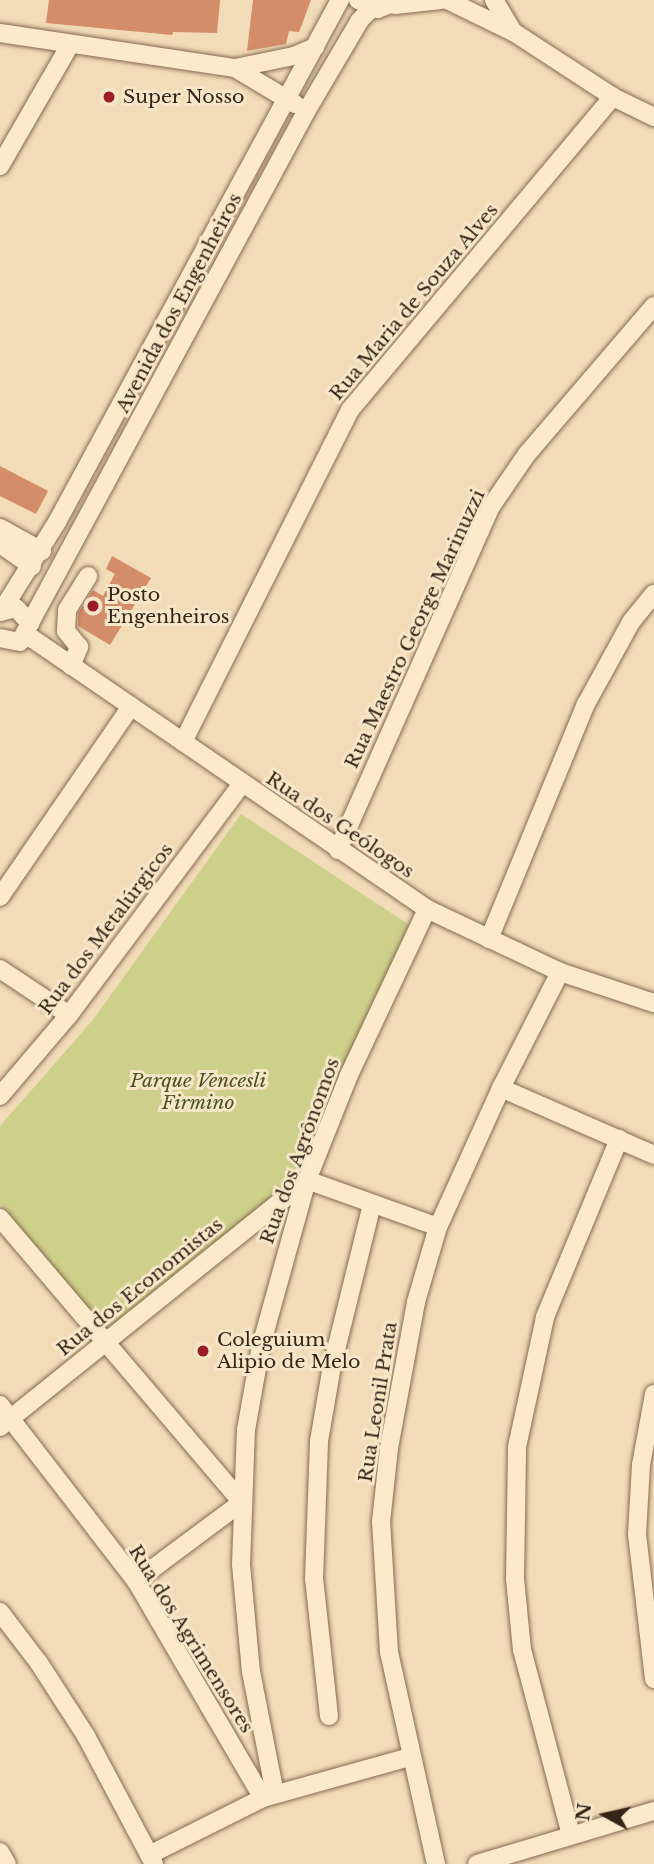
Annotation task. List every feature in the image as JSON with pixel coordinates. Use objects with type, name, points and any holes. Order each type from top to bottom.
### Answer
[{"type":"street","name":"Avenida dos Engenheiros","points":[[0,612],[42,551],[340,0]]},
{"type":"street","points":[[365,4],[440,0]]},
{"type":"street","points":[[447,0],[515,33],[613,97],[654,117]]},
{"type":"street","points":[[494,0],[515,33]]},
{"type":"street","name":"Avenida dos Engenheiros","points":[[0,660],[79,533],[307,110],[359,20],[365,4]]},
{"type":"street","points":[[0,33],[235,68],[294,56],[315,47]]},
{"type":"street","points":[[0,166],[70,45]]},
{"type":"street","points":[[235,68],[307,110]]},
{"type":"street","name":"Rua Maria de Souza Alves","points":[[183,742],[350,410],[613,97]]},
{"type":"street","name":"Rua Maestro George Marinuzzi","points":[[338,850],[490,508],[527,454],[654,306]]},
{"type":"street","points":[[57,522],[79,533]]},
{"type":"street","points":[[0,528],[42,551]]},
{"type":"street","points":[[0,544],[32,566]]},
{"type":"street","points":[[71,666],[79,647],[66,631],[67,610],[88,576]]},
{"type":"street","points":[[489,939],[586,704],[631,622],[654,594]]},
{"type":"street","name":"Rua dos Geólogos","points":[[0,612],[16,608],[17,635],[71,666],[427,909],[561,972],[653,1000]]},
{"type":"street","points":[[0,897],[130,708]]},
{"type":"street","name":"Rua dos Metalúrgicos","points":[[0,1096],[69,1014],[242,784]]},
{"type":"street","name":"Rua dos Agrônomos","points":[[269,1796],[251,1672],[241,1565],[246,1430],[261,1346],[307,1180],[349,1075],[427,909]]},
{"type":"street","points":[[0,969],[69,1014]]},
{"type":"street","name":"Rua Leonil Prata","points":[[436,1864],[410,1757],[389,1652],[381,1522],[400,1378],[438,1227],[500,1088],[561,972]]},
{"type":"street","points":[[500,1088],[654,1155]]},
{"type":"street","points":[[571,1835],[522,1650],[515,1580],[517,1447],[545,1317],[619,1139]]},
{"type":"street","points":[[307,1180],[438,1227]]},
{"type":"street","name":"Rua dos Economistas","points":[[4,1417],[106,1342],[307,1180]]},
{"type":"street","points":[[329,1716],[314,1579],[319,1441],[332,1366],[372,1204]]},
{"type":"street","points":[[0,1218],[242,1502],[136,1581]]},
{"type":"street","points":[[654,1394],[641,1465],[637,1534],[654,1679]]},
{"type":"street","name":"Rua dos Agrimensores","points":[[4,1417],[136,1581],[269,1796]]},
{"type":"street","points":[[0,1612],[39,1663],[86,1736],[152,1860],[269,1796],[410,1757]]},
{"type":"street","points":[[477,1864],[654,1811]]},
{"type":"street","points":[[0,1852],[7,1864]]},
{"type":"green space","name":"Parque Vencesli Firmino","points":[[241,814],[411,926],[302,1174],[106,1332],[0,1204],[0,1126],[92,1021]]},
{"type":"building","points":[[49,0],[220,0],[217,33],[173,32],[172,35],[46,23]]},
{"type":"building","points":[[253,0],[311,0],[299,32],[289,31],[286,44],[247,51]]},
{"type":"building","points":[[0,466],[48,491],[36,514],[0,496]]},
{"type":"building","points":[[112,556],[151,578],[110,645],[78,626],[78,613],[93,590],[103,596],[115,574],[106,569]]},
{"type":"place","name":"Super Nosso","points":[[109,97]]},
{"type":"place","name":"Posto Engenheiros","points":[[93,606]]},
{"type":"place","name":"Coleguium Alipio de Melo","points":[[203,1351]]}]
